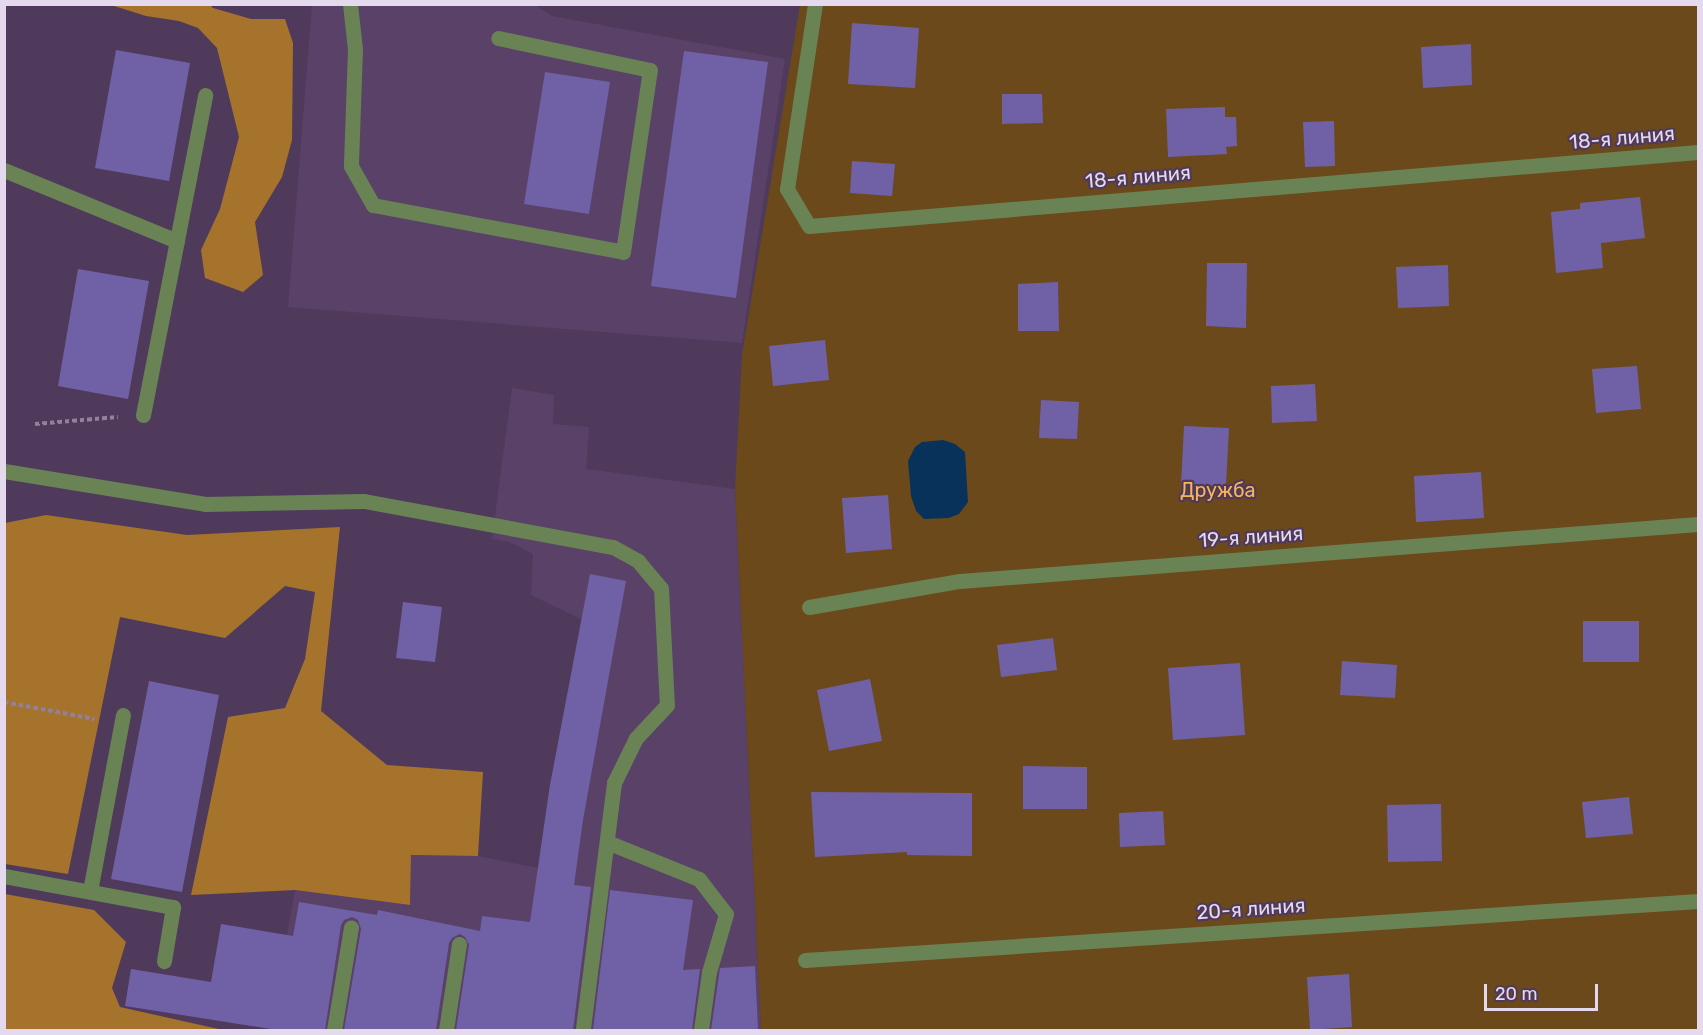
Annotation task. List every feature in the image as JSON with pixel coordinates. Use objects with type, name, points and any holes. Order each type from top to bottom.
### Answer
[{"type":"street","points":[[350,4],[355,49],[351,166],[373,205],[623,252],[650,70],[498,38]]},
{"type":"street","name":"18-я линия","points":[[815,4],[787,189],[809,226],[1698,153]]},
{"type":"street","points":[[143,415],[205,95]]},
{"type":"street","points":[[4,170],[177,241]]},
{"type":"street","points":[[4,471],[205,504],[364,501],[613,547],[638,561],[661,588],[668,705],[636,738],[614,783],[584,1030]]},
{"type":"street","name":"19-я линия","points":[[809,607],[960,581],[1698,524]]},
{"type":"street","points":[[90,891],[122,720]]},
{"type":"street","points":[[607,842],[699,879],[726,914],[709,972],[701,1030]]},
{"type":"street","points":[[4,876],[173,907],[164,961]]},
{"type":"street","name":"20-я линия","points":[[805,960],[1698,901]]},
{"type":"street","points":[[334,1030],[351,927]]},
{"type":"street","points":[[446,1030],[459,944]]},
{"type":"path","points":[[35,424],[143,415]]},
{"type":"path","points":[[4,702],[122,720]]},
{"type":"shaded area","points":[[111,5],[210,5],[213,8],[251,19],[285,19],[293,43],[292,140],[282,177],[255,222],[263,275],[243,292],[205,278],[201,250],[220,209],[239,137],[217,48],[198,28],[179,21],[146,16]]},
{"type":"shaded area","points":[[312,5],[535,5],[552,16],[785,59],[742,343],[288,307]]},
{"type":"shaded area","points":[[512,388],[554,395],[553,424],[589,427],[586,469],[735,489],[761,1030],[270,1030],[295,890],[410,905],[411,855],[478,856],[538,868],[550,785],[583,620],[531,595],[533,554],[510,542],[492,539]]},
{"type":"shaded area","points":[[46,515],[187,535],[340,527],[321,711],[387,765],[483,772],[478,856],[411,855],[410,905],[295,890],[191,895],[228,717],[285,708],[305,659],[315,592],[285,586],[225,638],[120,617],[68,874],[5,864],[5,523]]},
{"type":"shaded area","points":[[5,894],[94,910],[126,942],[112,988],[120,1007],[223,1030],[5,1030]]},
{"type":"green space","name":"Дружба","points":[[800,5],[1698,5],[1698,1030],[761,1030],[735,489],[742,355]]},
{"type":"water","points":[[943,440],[955,444],[965,452],[968,502],[959,514],[949,518],[924,519],[916,511],[911,496],[908,461],[915,447],[922,442]]},
{"type":"building","points":[[852,23],[919,28],[915,88],[848,84]]},
{"type":"building","points":[[1471,44],[1472,85],[1423,88],[1421,47]]},
{"type":"building","points":[[116,50],[190,63],[169,181],[95,168]]},
{"type":"building","points":[[684,51],[768,62],[736,298],[651,286]]},
{"type":"building","points":[[545,72],[610,82],[589,214],[524,204]]},
{"type":"building","points":[[1002,94],[1042,94],[1043,123],[1002,124]]},
{"type":"building","points":[[1225,107],[1225,117],[1236,117],[1237,146],[1226,147],[1227,154],[1168,157],[1166,109]]},
{"type":"building","points":[[1334,121],[1335,166],[1305,167],[1303,122]]},
{"type":"building","points":[[852,161],[895,164],[892,196],[850,193]]},
{"type":"building","points":[[1640,197],[1645,238],[1601,243],[1603,268],[1556,273],[1551,212],[1580,209],[1580,203]]},
{"type":"building","points":[[1207,263],[1247,263],[1246,328],[1206,326]]},
{"type":"building","points":[[1448,265],[1449,306],[1398,308],[1396,267]]},
{"type":"building","points":[[78,269],[149,281],[128,399],[58,386]]},
{"type":"building","points":[[1058,282],[1059,331],[1018,331],[1018,284]]},
{"type":"building","points":[[825,340],[829,380],[773,386],[769,346]]},
{"type":"building","points":[[1637,366],[1641,409],[1596,413],[1592,369]]},
{"type":"building","points":[[1315,384],[1317,421],[1272,423],[1271,386]]},
{"type":"building","points":[[1041,400],[1079,402],[1077,439],[1039,438]]},
{"type":"building","points":[[1184,426],[1229,428],[1226,486],[1181,484]]},
{"type":"building","points":[[1481,472],[1484,518],[1416,522],[1414,476]]},
{"type":"building","points":[[888,495],[892,549],[846,553],[842,498]]},
{"type":"building","points":[[590,574],[626,581],[583,820],[574,885],[591,887],[573,1030],[456,1030],[469,945],[465,937],[460,934],[452,938],[449,943],[436,1030],[344,1030],[361,929],[358,920],[352,917],[344,920],[341,925],[325,1030],[277,1030],[125,1006],[131,969],[211,982],[221,924],[293,936],[299,902],[377,915],[378,910],[480,931],[482,916],[530,922],[550,785]]},
{"type":"building","points":[[403,602],[442,607],[435,662],[396,658]]},
{"type":"building","points":[[1583,621],[1639,621],[1639,662],[1583,662]]},
{"type":"building","points":[[1053,638],[1057,670],[1001,677],[997,645]]},
{"type":"building","points":[[1342,661],[1397,665],[1395,698],[1340,695]]},
{"type":"building","points":[[1240,663],[1245,735],[1173,740],[1168,668]]},
{"type":"building","points":[[870,679],[882,741],[829,751],[817,690]]},
{"type":"building","points":[[149,681],[219,695],[182,892],[111,879]]},
{"type":"building","points":[[1023,766],[1087,767],[1087,809],[1023,809]]},
{"type":"building","points":[[811,792],[972,793],[972,856],[907,855],[907,852],[815,857]]},
{"type":"building","points":[[1629,797],[1633,834],[1586,838],[1582,802]]},
{"type":"building","points":[[1441,804],[1442,861],[1388,862],[1387,805]]},
{"type":"building","points":[[1163,811],[1165,845],[1120,847],[1119,813]]},
{"type":"building","points":[[610,890],[693,900],[683,970],[700,969],[692,1030],[593,1030]]},
{"type":"building","points":[[755,966],[758,1030],[711,1030],[720,968]]},
{"type":"building","points":[[1349,974],[1352,1027],[1310,1030],[1307,977]]}]
